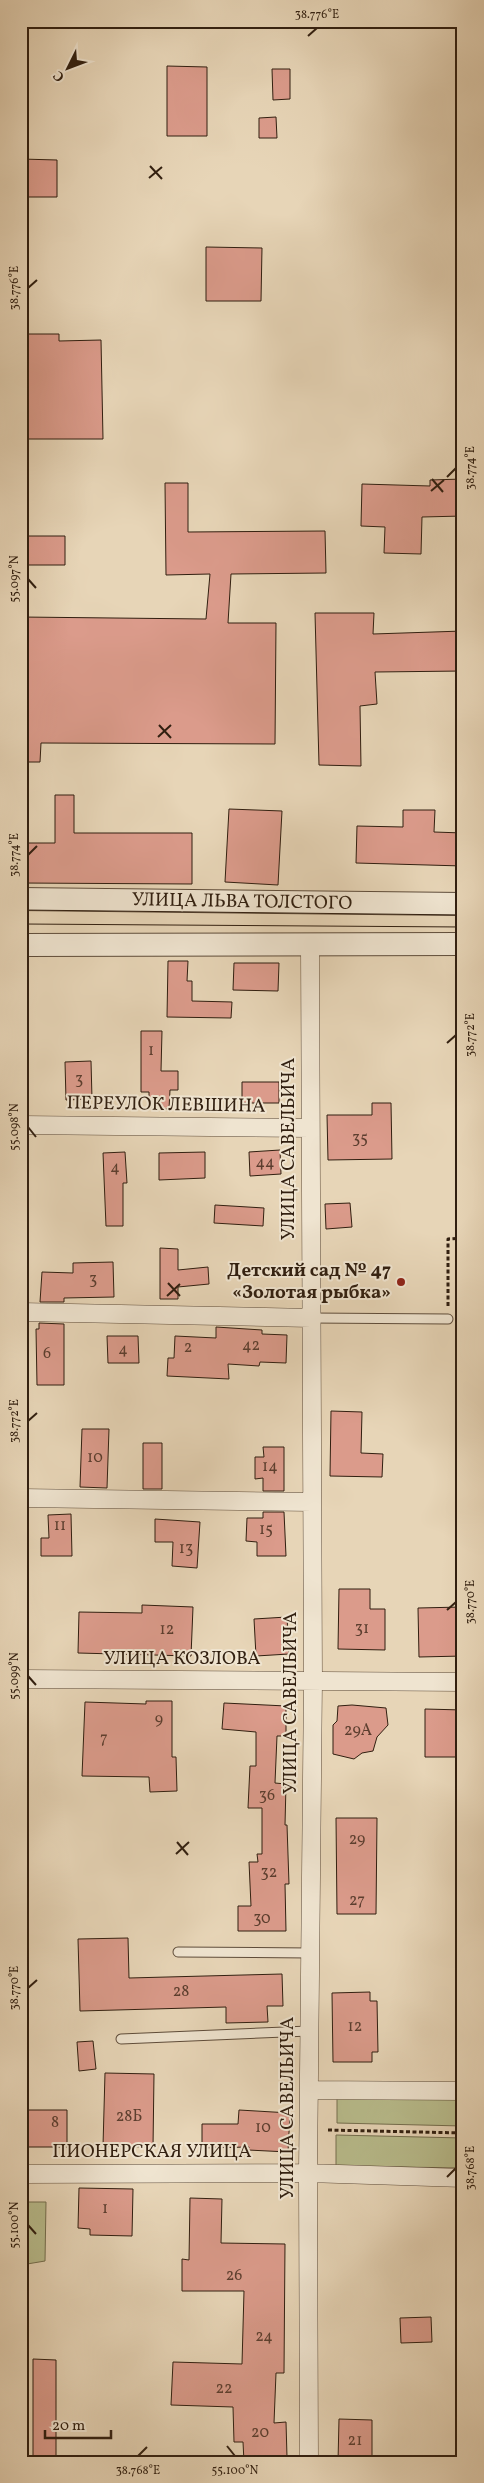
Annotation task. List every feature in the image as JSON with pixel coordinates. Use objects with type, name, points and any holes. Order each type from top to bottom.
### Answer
[{"type":"street","name":"УЛИЦА ЛЬВА ТОЛСТОГО","points":[[21,899],[463,904]]},
{"type":"street","points":[[21,946],[463,944]]},
{"type":"street","name":"УЛИЦА САВЕЛЬИЧА","points":[[308,2462],[308,2173],[313,1680],[310,945]]},
{"type":"street","name":"ПЕРЕУЛОК ЛЕВШИНА","points":[[21,1124],[310,1128]]},
{"type":"street","points":[[21,1312],[311,1318]]},
{"type":"street","points":[[21,1498],[312,1502]]},
{"type":"street","name":"УЛИЦА КОЗЛОВА","points":[[21,1679],[463,1682]]},
{"type":"street","points":[[309,2090],[463,2091]]},
{"type":"street","name":"ПИОНЕРСКАЯ УЛИЦА","points":[[21,2174],[308,2173],[463,2178]]},
{"type":"lane","points":[[311,1318],[448,1319]]},
{"type":"lane","points":[[178,1952],[310,1953]]},
{"type":"lane","points":[[121,2039],[310,2032]]},
{"type":"path","points":[[448,1319],[448,1238],[463,1238]]},
{"type":"path","points":[[309,2130],[463,2132]]},
{"type":"green space","points":[[337,2097],[463,2099],[463,2126],[337,2123]]},
{"type":"green space","points":[[336,2135],[463,2138],[463,2168],[336,2166]]},
{"type":"green space","points":[[21,2202],[46,2202],[45,2261],[21,2265]]},
{"type":"building","points":[[167,66],[207,67],[207,136],[167,136]]},
{"type":"building","points":[[272,69],[290,69],[290,99],[273,100]]},
{"type":"building","points":[[276,117],[277,138],[259,138],[259,118]]},
{"type":"building","points":[[21,159],[57,160],[57,197],[21,197]]},
{"type":"building","points":[[206,247],[262,248],[261,301],[206,301]]},
{"type":"building","points":[[21,334],[59,334],[59,341],[101,340],[103,439],[21,439]]},
{"type":"building","points":[[463,479],[463,516],[422,517],[421,554],[384,553],[385,527],[361,526],[362,484],[430,486],[430,480]]},
{"type":"building","points":[[165,483],[188,483],[188,532],[325,531],[326,573],[231,574],[228,623],[276,623],[275,744],[41,743],[40,762],[21,762],[21,617],[206,619],[210,574],[166,575]]},
{"type":"building","points":[[21,536],[65,536],[65,565],[21,565]]},
{"type":"building","points":[[315,613],[374,613],[373,634],[463,631],[463,671],[375,672],[377,704],[360,706],[361,766],[319,765]]},
{"type":"building","points":[[55,795],[74,795],[74,833],[192,833],[192,884],[21,883],[21,843],[55,843]]},
{"type":"building","points":[[229,809],[282,811],[278,885],[225,882]]},
{"type":"building","points":[[403,810],[435,810],[434,832],[463,833],[463,866],[356,863],[357,826],[403,827]]},
{"type":"building","points":[[168,961],[188,961],[187,981],[192,981],[192,1001],[232,1002],[231,1018],[167,1017]]},
{"type":"building","points":[[234,963],[279,963],[278,991],[233,990]]},
{"type":"building","points":[[141,1031],[162,1031],[161,1071],[178,1071],[178,1090],[170,1090],[169,1109],[149,1108],[149,1092],[141,1092]]},
{"type":"building","points":[[91,1061],[92,1099],[66,1100],[65,1062]]},
{"type":"building","points":[[242,1082],[279,1082],[279,1103],[242,1103]]},
{"type":"building","points":[[372,1103],[391,1103],[392,1159],[328,1160],[327,1115],[372,1115]]},
{"type":"building","points":[[280,1150],[281,1174],[250,1176],[249,1152]]},
{"type":"building","points":[[125,1152],[127,1183],[123,1183],[123,1226],[106,1226],[103,1153]]},
{"type":"building","points":[[205,1152],[205,1178],[159,1180],[159,1153]]},
{"type":"building","points":[[350,1203],[352,1227],[326,1229],[325,1204]]},
{"type":"building","points":[[215,1205],[264,1208],[263,1226],[214,1223]]},
{"type":"building","points":[[160,1248],[178,1249],[178,1270],[208,1267],[209,1284],[178,1287],[178,1299],[160,1299]]},
{"type":"building","points":[[113,1262],[114,1297],[64,1298],[64,1302],[40,1302],[42,1272],[73,1273],[73,1263]]},
{"type":"building","points":[[39,1323],[64,1324],[64,1385],[37,1385],[36,1329],[39,1329]]},
{"type":"building","points":[[216,1327],[262,1330],[262,1334],[287,1335],[286,1363],[260,1362],[259,1366],[228,1364],[229,1379],[167,1376],[168,1358],[174,1358],[175,1336],[216,1338]]},
{"type":"building","points":[[107,1336],[138,1336],[139,1363],[108,1363]]},
{"type":"building","points":[[331,1411],[362,1412],[361,1453],[383,1454],[382,1477],[330,1476]]},
{"type":"building","points":[[82,1429],[109,1429],[107,1488],[80,1487]]},
{"type":"building","points":[[143,1443],[162,1443],[162,1489],[143,1489]]},
{"type":"building","points":[[263,1447],[284,1447],[284,1491],[263,1491],[263,1478],[255,1479],[255,1457],[264,1457]]},
{"type":"building","points":[[263,1512],[284,1512],[286,1556],[257,1556],[257,1542],[246,1541],[247,1518],[263,1518]]},
{"type":"building","points":[[71,1514],[72,1556],[41,1556],[41,1538],[49,1538],[48,1515]]},
{"type":"building","points":[[155,1519],[200,1522],[197,1568],[172,1566],[173,1542],[155,1542]]},
{"type":"building","points":[[339,1589],[370,1589],[370,1609],[385,1609],[385,1650],[338,1649]]},
{"type":"building","points":[[142,1605],[193,1607],[191,1656],[78,1653],[79,1612],[142,1613]]},
{"type":"building","points":[[462,1607],[463,1656],[419,1657],[418,1608]]},
{"type":"building","points":[[287,1617],[289,1654],[256,1656],[254,1619]]},
{"type":"building","points":[[146,1701],[172,1701],[172,1757],[176,1757],[177,1791],[150,1792],[149,1777],[82,1776],[85,1702],[146,1704]]},
{"type":"building","points":[[224,1703],[286,1706],[286,1736],[277,1736],[275,1783],[286,1784],[285,1825],[287,1825],[289,1884],[285,1884],[286,1931],[238,1931],[238,1906],[251,1906],[249,1862],[258,1862],[257,1854],[262,1854],[262,1808],[248,1808],[250,1766],[256,1766],[256,1732],[222,1729]]},
{"type":"building","points":[[352,1705],[386,1708],[388,1725],[377,1737],[373,1751],[362,1753],[354,1759],[333,1754],[333,1725],[337,1721],[338,1706]]},
{"type":"building","points":[[425,1709],[463,1710],[463,1757],[425,1757]]},
{"type":"building","points":[[336,1818],[377,1818],[376,1914],[337,1914]]},
{"type":"building","points":[[128,1938],[129,1978],[282,1974],[283,2006],[267,2006],[268,2022],[226,2023],[226,2007],[80,2011],[78,1939]]},
{"type":"building","points":[[370,1992],[370,2001],[377,2001],[378,2052],[372,2052],[372,2062],[333,2062],[332,1993]]},
{"type":"building","points":[[93,2041],[96,2069],[79,2071],[77,2042]]},
{"type":"building","points":[[105,2073],[154,2074],[153,2147],[103,2146]]},
{"type":"building","points":[[21,2110],[67,2110],[67,2147],[21,2147]]},
{"type":"building","points":[[239,2110],[290,2113],[288,2152],[248,2150],[249,2147],[202,2148],[202,2124],[238,2124]]},
{"type":"building","points":[[79,2188],[133,2189],[132,2236],[90,2235],[90,2229],[78,2228]]},
{"type":"building","points":[[190,2198],[222,2199],[221,2243],[285,2244],[284,2373],[276,2373],[274,2423],[286,2422],[287,2457],[271,2458],[272,2462],[244,2462],[243,2442],[234,2442],[233,2407],[171,2405],[173,2362],[242,2364],[244,2291],[182,2291],[182,2259],[189,2260]]},
{"type":"building","points":[[431,2317],[432,2342],[401,2343],[400,2318]]},
{"type":"building","points":[[33,2359],[56,2360],[56,2462],[33,2462]]},
{"type":"building","points":[[339,2419],[372,2420],[372,2462],[338,2462]]},
{"type":"tram line","points":[[21,910],[463,915]]},
{"type":"tram line","points":[[21,924],[463,927]]},
{"type":"place","name":"Детский сад № 47 «Золотая рыбка»","points":[[401,1282]]}]
